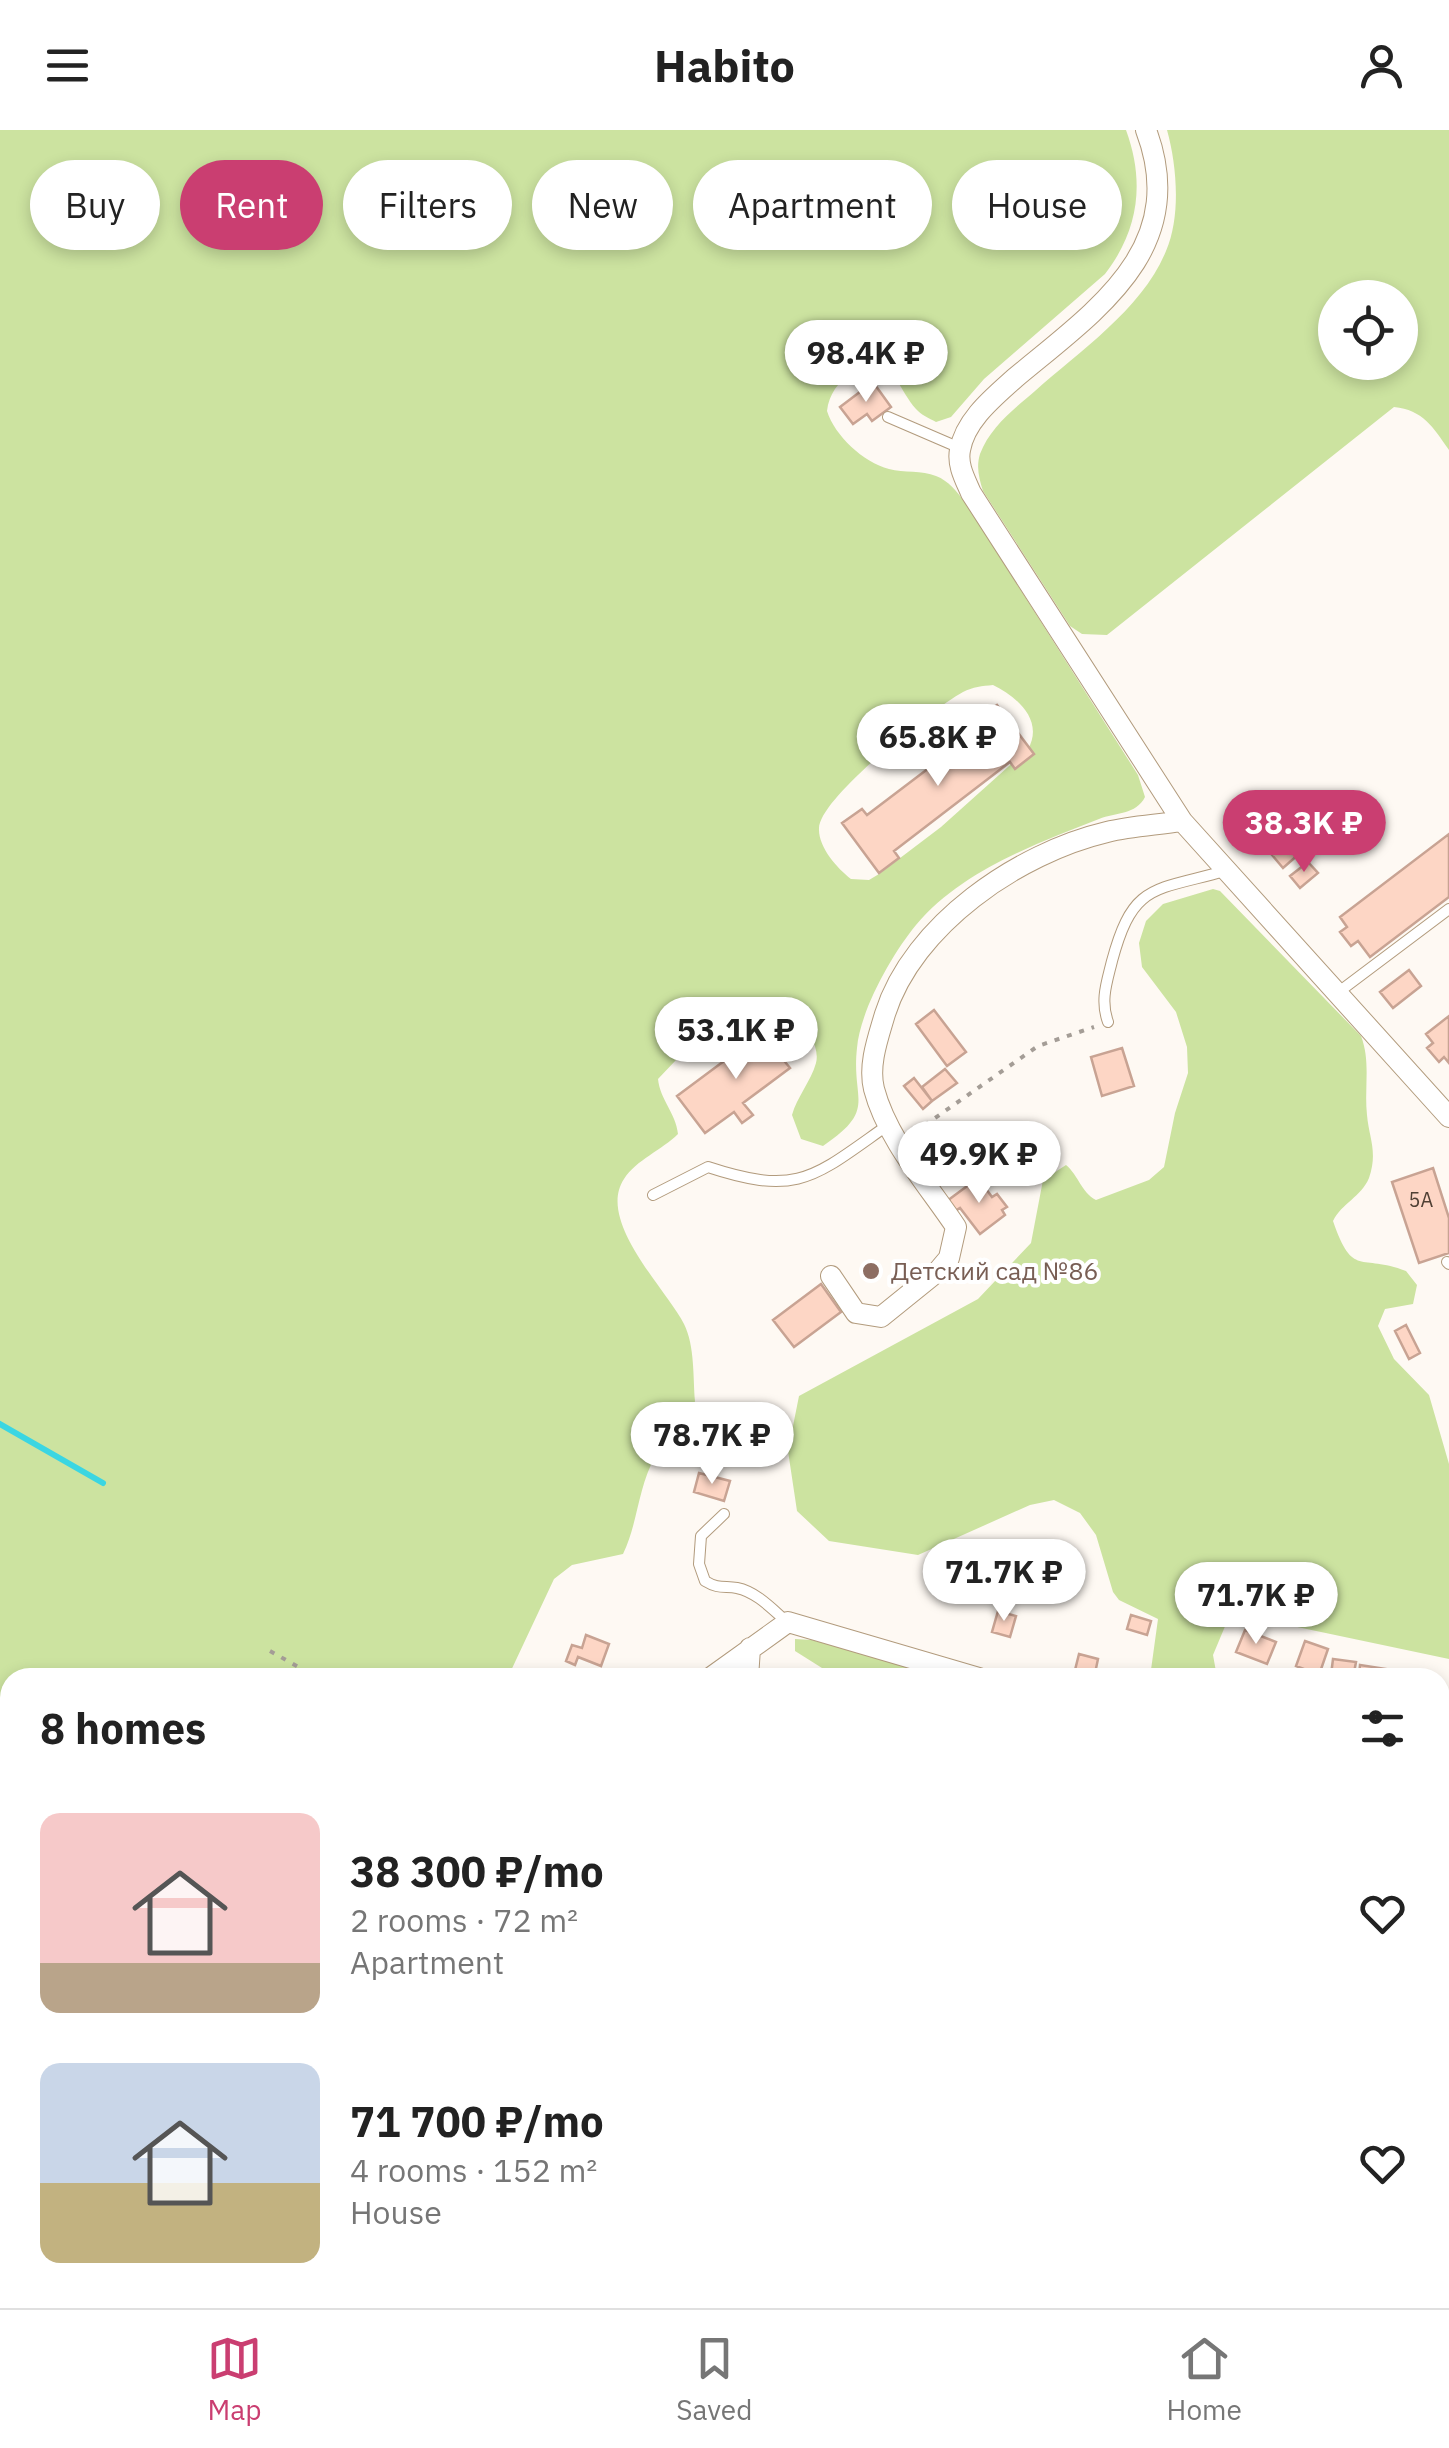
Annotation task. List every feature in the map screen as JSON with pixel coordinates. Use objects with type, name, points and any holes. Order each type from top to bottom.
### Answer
[{"type":"street","points":[[1146,130],[1157,168],[1156,194],[1150,238],[1141,256],[1120,287],[994,397],[974,421],[960,448],[960,469],[971,493],[1182,821],[1449,1116]]},
{"type":"street","points":[[831,1276],[856,1313],[881,1317],[949,1258],[956,1227],[888,1125],[873,1086],[874,1050],[892,992],[926,937],[966,900],[1029,864],[1096,835],[1182,821]]},
{"type":"street","points":[[723,1668],[788,1622],[944,1668]]},
{"type":"street","points":[[749,1668],[750,1648]]},
{"type":"lane","points":[[888,417],[960,448]]},
{"type":"lane","points":[[1108,1022],[1104,989],[1125,917],[1137,902],[1155,891],[1225,872]]},
{"type":"lane","points":[[1340,992],[1449,909]]},
{"type":"lane","points":[[653,1195],[708,1167],[764,1183],[782,1184],[827,1168],[888,1125]]},
{"type":"lane","points":[[724,1514],[700,1536],[699,1564],[704,1581],[719,1589],[736,1588],[755,1595],[788,1622]]},
{"type":"path","points":[[888,1125],[910,1130],[925,1125],[1038,1046],[1108,1022]]},
{"type":"path","points":[[270,1651],[300,1668]]},
{"type":"green space","points":[[0,130],[1126,130],[1137,187],[1132,223],[1122,246],[1122,160],[952,160],[952,250],[1120,250],[1105,274],[984,379],[951,417],[936,422],[923,415],[892,374],[876,365],[842,380],[827,411],[843,438],[869,460],[889,469],[936,476],[965,502],[1138,775],[1145,797],[1131,810],[1000,861],[955,889],[916,925],[897,951],[864,1017],[857,1048],[856,1113],[851,1123],[823,1146],[801,1139],[792,1115],[816,1063],[813,1041],[798,1019],[777,1004],[756,1003],[676,1060],[658,1079],[678,1134],[624,1179],[618,1196],[619,1215],[637,1254],[688,1333],[695,1401],[689,1416],[649,1469],[623,1554],[572,1565],[554,1579],[512,1668],[0,1668]],"holes":[[[993,685],[1026,711],[1033,729],[1028,749],[941,827],[879,874],[869,880],[851,879],[829,856],[819,828],[824,814],[880,754],[949,701],[963,692]]]},
{"type":"green space","points":[[1167,130],[1449,130],[1449,450],[1420,416],[1394,407],[1107,635],[1082,634],[1070,626],[983,491],[979,459],[984,444],[1004,419],[1109,327],[1156,272],[1174,222],[1175,175]]},
{"type":"green space","points":[[1213,889],[1220,891],[1361,1036],[1367,1065],[1372,1169],[1366,1185],[1333,1221],[1353,1258],[1406,1271],[1417,1285],[1413,1304],[1385,1309],[1378,1326],[1394,1359],[1429,1395],[1449,1464],[1449,1659],[1255,1618],[1226,1624],[1213,1655],[1215,1668],[1151,1668],[1158,1619],[1119,1600],[1096,1535],[1080,1513],[1054,1500],[1030,1505],[918,1555],[829,1541],[797,1511],[788,1451],[799,1396],[978,1299],[1031,1243],[1043,1180],[1066,1165],[1096,1200],[1149,1180],[1164,1167],[1188,1073],[1187,1047],[1176,1012],[1142,967],[1139,943],[1146,921],[1163,904]]},
{"type":"green space","points":[[795,1639],[812,1640],[916,1668],[822,1668],[795,1651]]},
{"type":"building","points":[[873,382],[891,407],[872,421],[867,414],[853,424],[840,407]]},
{"type":"building","points":[[997,705],[1034,754],[1015,769],[1010,762],[894,851],[899,858],[879,873],[842,823],[862,809],[867,815],[983,727],[977,720]]},
{"type":"building","points":[[1449,834],[1449,897],[1370,957],[1358,941],[1351,946],[1340,932],[1347,927],[1340,917]]},
{"type":"building","points":[[1289,840],[1300,853],[1283,868],[1272,855]]},
{"type":"building","points":[[1308,862],[1318,873],[1300,888],[1290,876]]},
{"type":"building","points":[[1409,970],[1421,986],[1393,1008],[1380,992]]},
{"type":"building","points":[[934,1010],[966,1052],[947,1066],[916,1024]]},
{"type":"building","points":[[1449,1016],[1449,1063],[1444,1057],[1439,1062],[1427,1048],[1433,1043],[1426,1034]]},
{"type":"building","points":[[763,1032],[770,1041],[781,1033],[793,1048],[781,1057],[790,1068],[743,1103],[753,1115],[742,1123],[734,1112],[705,1133],[677,1096]]},
{"type":"building","points":[[1122,1048],[1134,1086],[1102,1096],[1091,1057]]},
{"type":"building","points":[[945,1069],[957,1083],[932,1101],[922,1087]]},
{"type":"building","points":[[914,1078],[932,1101],[923,1109],[904,1086]]},
{"type":"building","points":[[1433,1168],[1449,1218],[1449,1253],[1419,1263],[1392,1182]]},
{"type":"building","points":[[978,1178],[992,1197],[997,1194],[1007,1207],[1002,1210],[1005,1215],[980,1234],[960,1208],[955,1211],[947,1201]]},
{"type":"building","points":[[821,1284],[841,1312],[794,1347],[773,1320]]},
{"type":"building","points":[[1406,1325],[1420,1353],[1409,1359],[1395,1331]]},
{"type":"building","points":[[699,1473],[730,1481],[724,1501],[694,1492]]},
{"type":"building","points":[[998,1611],[1016,1616],[1010,1637],[992,1632]]},
{"type":"building","points":[[1131,1615],[1151,1621],[1147,1635],[1127,1629]]},
{"type":"building","points":[[1245,1630],[1276,1642],[1267,1664],[1236,1652]]},
{"type":"building","points":[[586,1635],[609,1644],[601,1666],[578,1657],[575,1665],[566,1661],[572,1645],[582,1648]]},
{"type":"building","points":[[1305,1641],[1328,1649],[1321,1668],[1296,1666]]},
{"type":"building","points":[[1079,1654],[1098,1659],[1096,1668],[1076,1668]]},
{"type":"building","points":[[1333,1659],[1356,1662],[1355,1668],[1332,1668]]},
{"type":"waterway","points":[[0,1424],[103,1483]]},
{"type":"place","name":"Детский сад №86","points":[[871,1271]]}]
